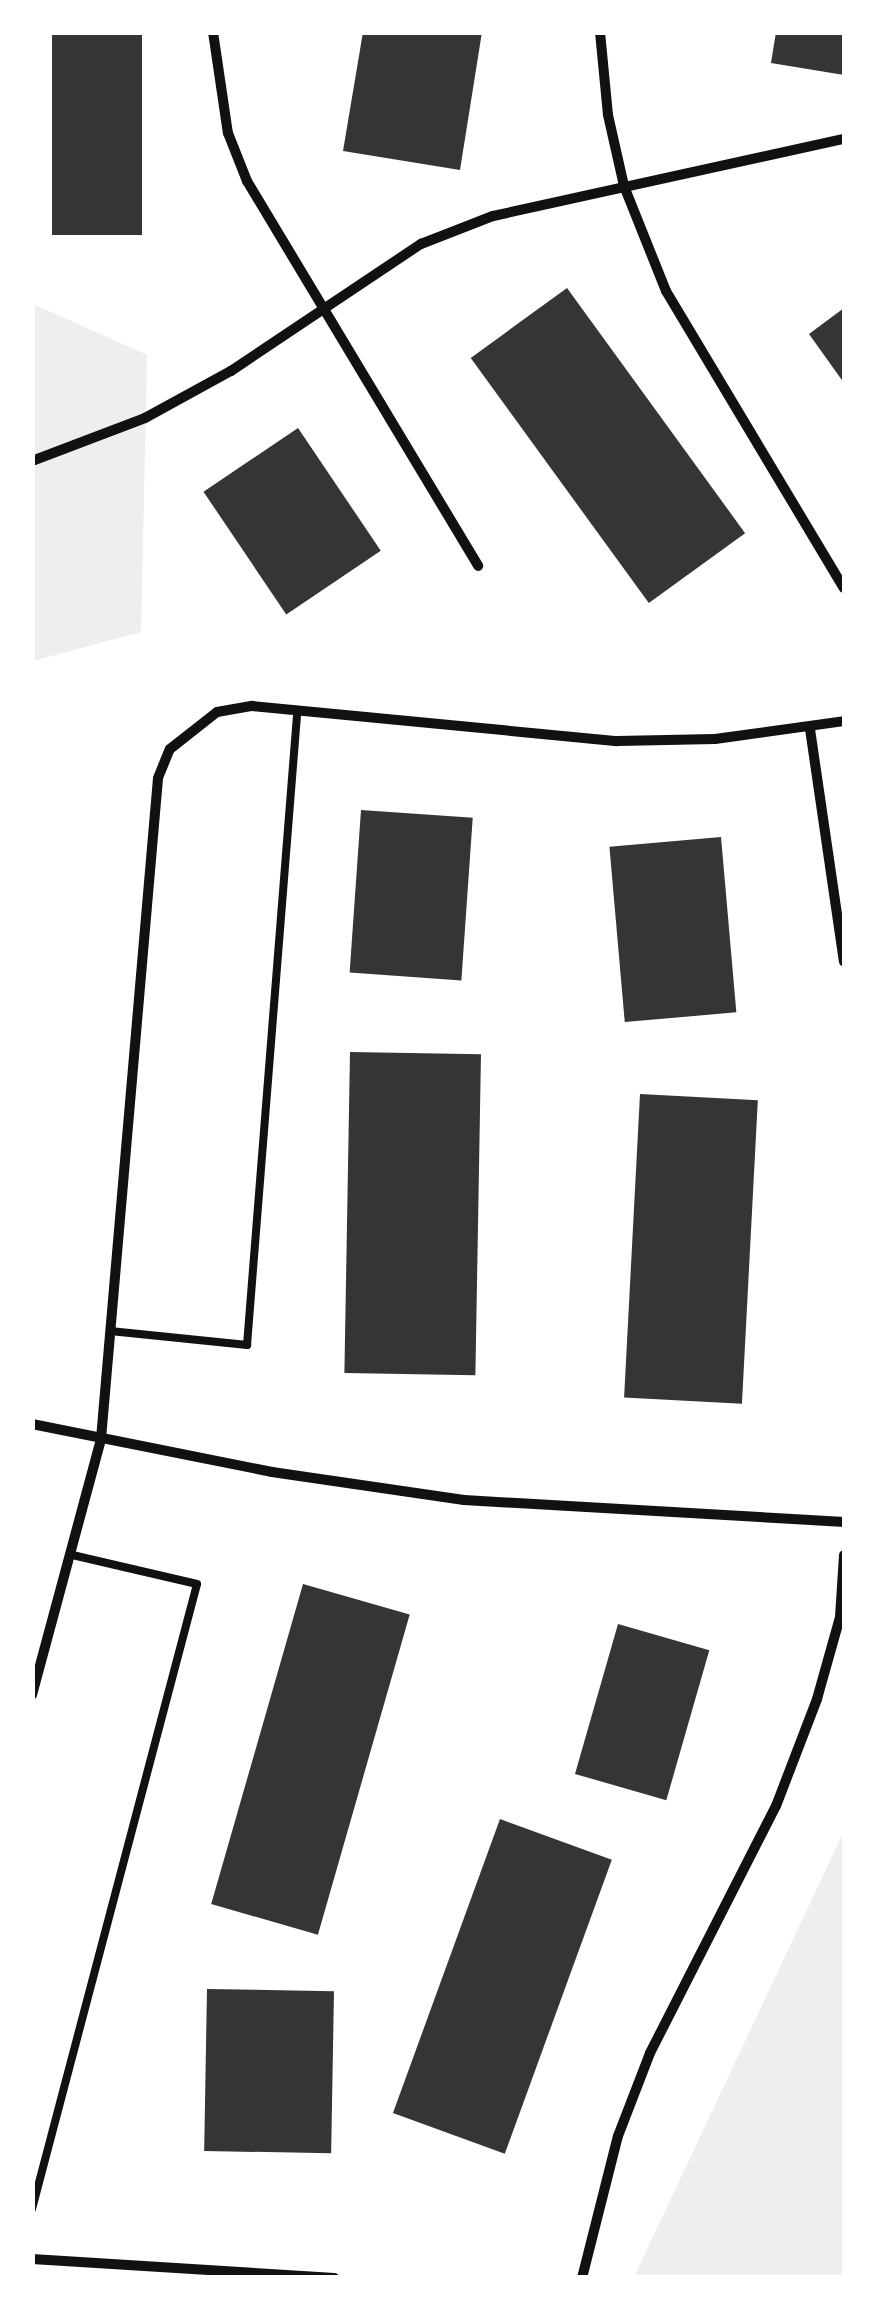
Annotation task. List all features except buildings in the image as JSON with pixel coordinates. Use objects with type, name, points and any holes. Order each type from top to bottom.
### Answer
[{"type":"street","points":[[213,32],[228,133],[246,181],[478,566]]},
{"type":"street","points":[[600,32],[608,116],[624,186],[666,291],[844,588]]},
{"type":"street","points":[[32,461],[146,418],[230,371],[421,244],[493,216],[844,139]]},
{"type":"street","points":[[32,1695],[100,1438],[158,778],[170,749],[218,712],[252,706],[297,715],[617,741],[810,729],[844,722]]},
{"type":"street","points":[[810,729],[844,962]]},
{"type":"street","points":[[32,1424],[464,1500],[844,1522]]},
{"type":"street","points":[[582,2278],[618,2136],[650,2053],[776,1806],[817,1699],[840,1617],[844,1554]]},
{"type":"street","points":[[32,2259],[334,2278]]},
{"type":"lane","points":[[110,1332],[247,1345],[297,715]]},
{"type":"lane","points":[[32,2210],[198,1584],[72,1555]]},
{"type":"shaded area","points":[[33,304],[147,355],[141,632],[33,661]]},
{"type":"shaded area","points":[[844,1831],[844,2277],[634,2277]]}]
